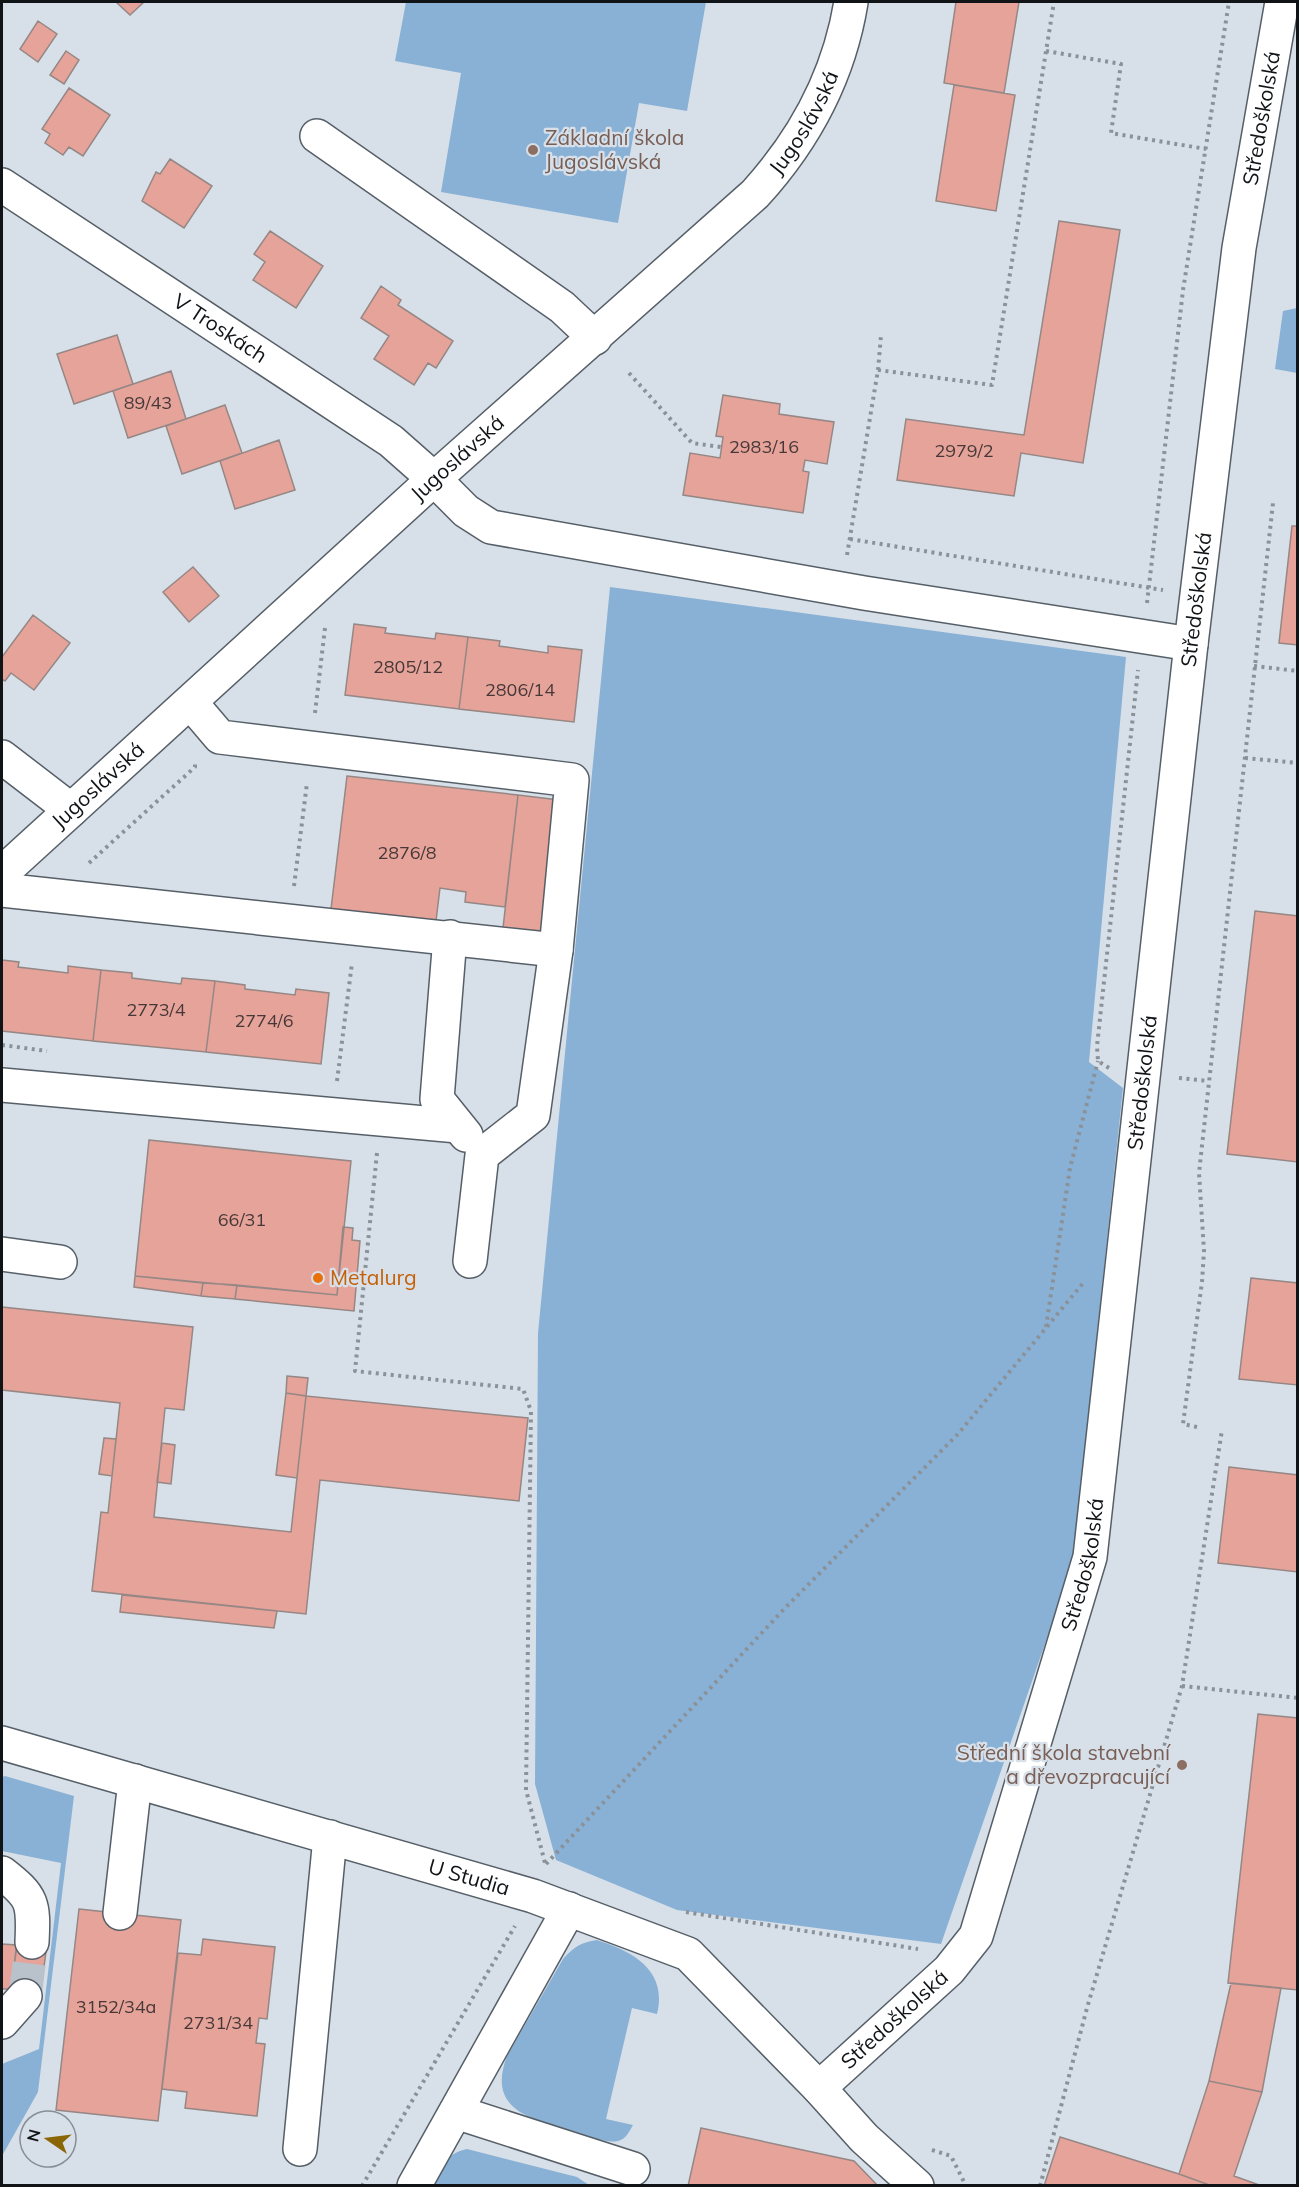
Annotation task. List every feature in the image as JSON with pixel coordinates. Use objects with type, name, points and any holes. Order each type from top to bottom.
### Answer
[{"type":"street","name":"Jugoslávská","points":[[2,873],[434,479],[742,207],[789,155],[812,119],[829,80],[851,2]]},
{"type":"street","name":"Středoškolská","points":[[819,2088],[949,1970],[976,1936],[1090,1557],[1191,644],[1239,248],[1282,2]]},
{"type":"street","points":[[317,136],[562,308],[595,338]]},
{"type":"street","name":"V Troskách","points":[[2,185],[391,441],[474,518],[503,530],[852,591],[1191,644]]},
{"type":"street","points":[[191,703],[220,738],[572,780],[556,950],[533,1115],[482,1155]]},
{"type":"street","points":[[2,757],[70,810]]},
{"type":"street","points":[[2,890],[556,950]]},
{"type":"street","points":[[450,937],[437,1099],[482,1155],[470,1261]]},
{"type":"street","points":[[2,1084],[458,1125]]},
{"type":"street","points":[[2,1254],[60,1262]]},
{"type":"street","name":"U Studia","points":[[2,1743],[533,1896],[688,1954],[819,2088],[864,2138],[917,2186]]},
{"type":"street","points":[[120,1913],[135,1781]]},
{"type":"street","points":[[300,2149],[330,1837]]},
{"type":"street","points":[[2,1873],[24,1890],[33,1912],[32,1942]]},
{"type":"street","points":[[414,2186],[569,1909]]},
{"type":"street","points":[[2,2022],[25,1996]]},
{"type":"street","points":[[456,2112],[633,2169]]},
{"type":"path","points":[[878,370],[992,385],[1054,2]]},
{"type":"path","points":[[1045,1329],[1070,1168],[1098,1061],[1098,1034],[1183,290],[1230,2]]},
{"type":"path","points":[[1046,51],[1121,64],[1111,133],[1206,149]]},
{"type":"path","points":[[847,558],[878,370],[881,336]]},
{"type":"path","points":[[629,373],[692,442],[721,447]]},
{"type":"path","points":[[1197,1427],[1183,1424],[1204,1251],[1199,1173],[1273,503]]},
{"type":"path","points":[[850,539],[1150,589],[1198,594]]},
{"type":"path","points":[[1254,666],[1298,671]]},
{"type":"path","points":[[1245,758],[1298,763]]},
{"type":"path","points":[[336,1085],[357,927]]},
{"type":"path","points":[[1098,1061],[1113,1069],[1208,1081]]},
{"type":"path","points":[[380,1117],[356,1371],[523,1389],[531,1411],[526,1790],[545,1864]]},
{"type":"path","points":[[362,2186],[533,1896],[545,1864],[785,1608],[958,1434],[1090,1274]]},
{"type":"path","points":[[1040,2186],[1087,2008],[1182,1686],[1221,1430]]},
{"type":"path","points":[[1182,1686],[1298,1698]]},
{"type":"shaded area","points":[[406,2],[706,2],[687,111],[639,103],[618,223],[441,192],[461,73],[395,61]]},
{"type":"shaded area","points":[[1297,308],[1297,373],[1275,369],[1283,311]]},
{"type":"shaded area","points":[[610,587],[1126,657],[1089,1062],[1123,1088],[1073,1563],[941,1944],[677,1910],[556,1860],[535,1784],[538,1333]]},
{"type":"shaded area","points":[[2,1777],[74,1796],[38,2092],[28,2109],[18,2109],[18,2128],[2,2156],[2,2064],[39,2049],[61,1863],[2,1851]]},
{"type":"shaded area","points":[[597,1940],[623,1950],[644,1965],[652,1974],[657,1985],[659,1999],[657,2014],[632,2008],[606,2119],[633,2125],[623,2139],[613,2142],[542,2122],[529,2116],[517,2110],[508,2101],[503,2089],[502,2075],[507,2056],[563,1959],[578,1946]]},
{"type":"shaded area","points":[[467,2149],[577,2177],[589,2185],[429,2186],[448,2158]]},
{"type":"building","points":[[116,2],[144,2],[130,15]]},
{"type":"building","points":[[956,2],[1019,2],[1004,93],[944,83]]},
{"type":"building","points":[[38,21],[57,34],[38,62],[20,49]]},
{"type":"building","points":[[66,51],[79,60],[64,84],[50,75]]},
{"type":"building","points":[[954,85],[1015,95],[996,211],[936,201]]},
{"type":"building","points":[[69,88],[110,115],[83,156],[69,147],[63,155],[45,143],[50,134],[42,129]]},
{"type":"building","points":[[170,159],[212,186],[184,228],[142,201],[156,172],[160,174]]},
{"type":"building","points":[[1059,221],[1120,230],[1083,463],[1021,453],[1014,496],[897,480],[906,419],[1024,435]]},
{"type":"building","points":[[270,231],[323,266],[296,308],[253,280],[265,262],[254,254]]},
{"type":"building","points":[[381,286],[401,300],[398,305],[453,341],[436,368],[428,363],[414,385],[374,359],[389,336],[361,318]]},
{"type":"building","points":[[117,335],[133,384],[74,404],[57,354]]},
{"type":"building","points":[[171,371],[186,419],[128,438],[113,391]]},
{"type":"building","points":[[723,395],[780,404],[779,414],[834,422],[827,464],[805,460],[803,471],[809,472],[803,513],[683,495],[690,453],[720,458],[723,437],[716,436]]},
{"type":"building","points":[[225,405],[242,453],[182,474],[166,426]]},
{"type":"building","points":[[279,440],[295,490],[235,509],[220,461]]},
{"type":"building","points":[[1292,526],[1298,526],[1298,645],[1279,643]]},
{"type":"building","points":[[193,567],[219,596],[189,622],[163,592]]},
{"type":"building","points":[[33,615],[70,643],[34,690],[11,673],[5,681],[2,679],[2,657]]},
{"type":"building","points":[[354,624],[386,628],[385,633],[435,639],[436,633],[468,637],[459,709],[345,695]]},
{"type":"building","points":[[468,637],[500,641],[499,646],[548,653],[548,646],[582,650],[574,722],[459,709]]},
{"type":"building","points":[[347,776],[518,795],[505,907],[465,902],[466,892],[440,888],[436,921],[331,909]]},
{"type":"building","points":[[518,795],[559,800],[544,933],[503,928]]},
{"type":"building","points":[[1255,911],[1298,916],[1298,1162],[1227,1154]]},
{"type":"building","points":[[2,960],[19,962],[18,967],[68,973],[68,966],[101,970],[93,1041],[2,1031]]},
{"type":"building","points":[[101,970],[132,973],[132,978],[181,984],[182,978],[215,981],[206,1052],[93,1041]]},
{"type":"building","points":[[215,981],[245,985],[245,989],[295,995],[296,989],[329,993],[321,1064],[206,1052]]},
{"type":"building","points":[[149,1140],[351,1161],[337,1295],[135,1276]]},
{"type":"building","points":[[343,1227],[353,1228],[352,1240],[360,1241],[354,1311],[235,1299],[237,1285],[337,1295]]},
{"type":"building","points":[[135,1276],[203,1283],[201,1296],[134,1287]]},
{"type":"building","points":[[1251,1278],[1298,1283],[1298,1385],[1239,1379]]},
{"type":"building","points":[[203,1283],[237,1285],[235,1299],[201,1296]]},
{"type":"building","points":[[2,1307],[193,1327],[184,1410],[165,1408],[154,1517],[291,1532],[306,1396],[528,1418],[519,1501],[320,1480],[306,1614],[92,1591],[101,1512],[108,1513],[120,1403],[2,1390]]},
{"type":"building","points":[[287,1376],[308,1378],[306,1396],[286,1393]]},
{"type":"building","points":[[286,1393],[306,1396],[297,1478],[276,1475]]},
{"type":"building","points":[[104,1438],[116,1439],[112,1476],[99,1474]]},
{"type":"building","points":[[162,1443],[175,1445],[171,1484],[157,1482]]},
{"type":"building","points":[[1229,1467],[1298,1475],[1298,1572],[1218,1563]]},
{"type":"building","points":[[122,1595],[277,1611],[274,1628],[120,1612]]},
{"type":"building","points":[[1258,1714],[1298,1718],[1298,1990],[1228,1983]]},
{"type":"building","points":[[79,1909],[181,1920],[158,2121],[78,2112],[78,2109],[56,2109]]},
{"type":"building","points":[[203,1939],[275,1947],[267,2019],[259,2018],[256,2043],[265,2044],[257,2116],[185,2108],[187,2092],[162,2089],[178,1953],[201,1955]]},
{"type":"building","points":[[17,1940],[47,1944],[40,1998],[11,1995]]},
{"type":"building","points":[[2,1944],[17,1945],[11,1989],[2,1989]]},
{"type":"building","points":[[1231,1983],[1281,1988],[1262,2092],[1209,2081]]},
{"type":"building","points":[[1209,2081],[1262,2092],[1234,2176],[1262,2186],[1212,2186],[1179,2174]]},
{"type":"building","points":[[701,2128],[854,2161],[878,2186],[688,2186]]},
{"type":"building","points":[[1060,2137],[1179,2174],[1212,2186],[1044,2186]]},
{"type":"tunnel","points":[[25,1996],[32,1942]]},
{"type":"place","name":"Základní škola Jugoslávská","points":[[533,150]]},
{"type":"place","name":"Metalurg","points":[[318,1278]]},
{"type":"place","name":"Střední škola stavební a dřevozpracující","points":[[1182,1765]]}]
